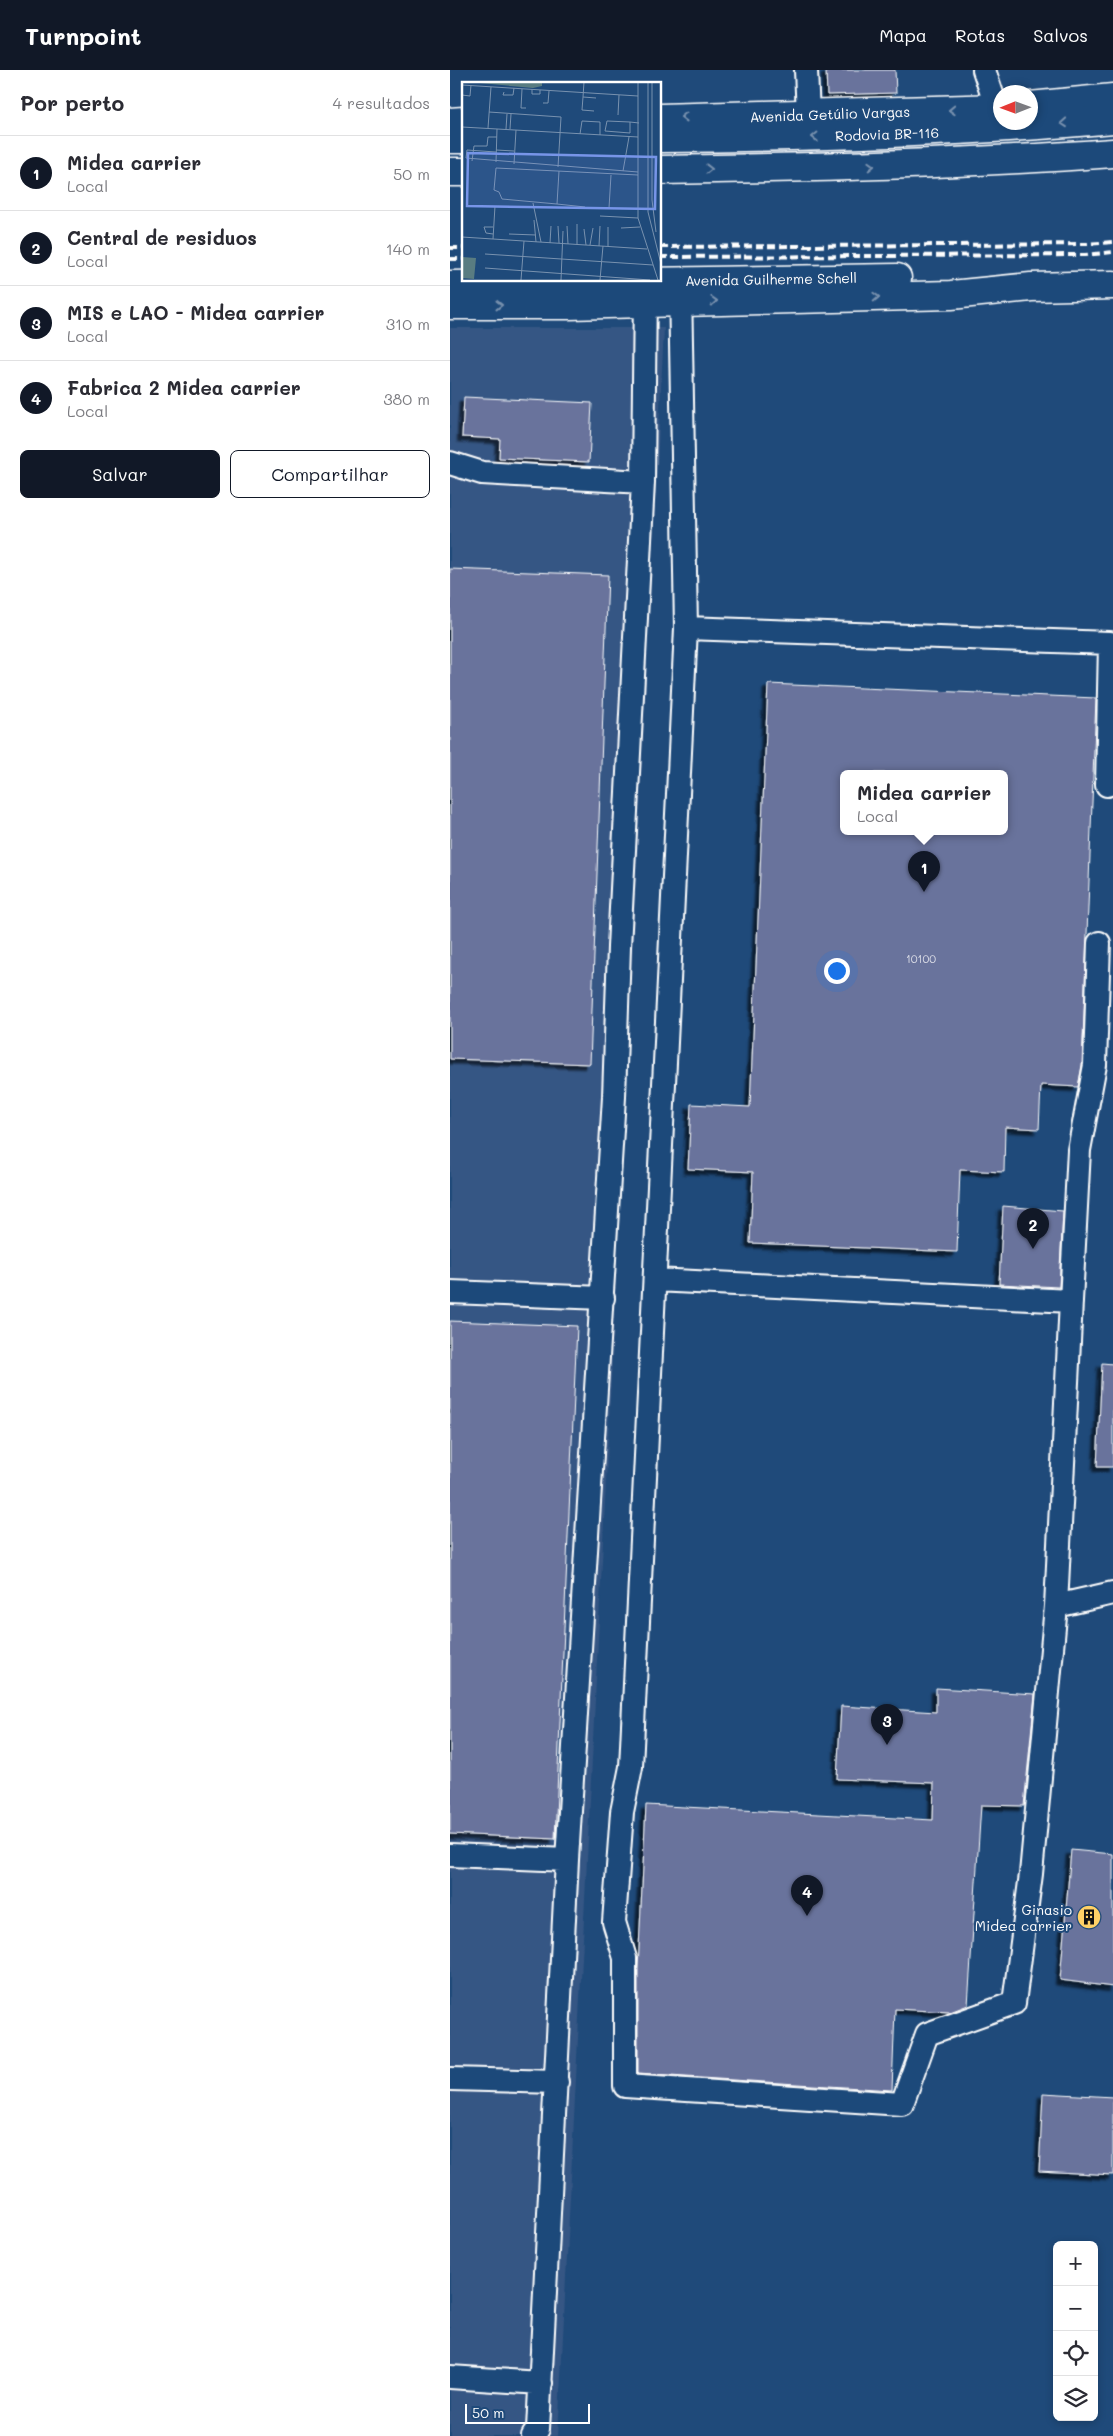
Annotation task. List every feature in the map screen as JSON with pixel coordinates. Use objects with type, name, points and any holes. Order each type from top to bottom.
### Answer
[{"type":"main road","points":[[1038,105],[1113,98]]},
{"type":"main road","name":"Avenida Getúlio Vargas","points":[[661,118],[993,109]]},
{"type":"main road","name":"Rodovia BR-116","points":[[661,138],[824,136],[1010,128],[1113,119]]},
{"type":"main road","points":[[661,170],[818,168],[1010,160],[1113,153]]},
{"type":"main road","name":"Avenida Guilherme Schell","points":[[450,285],[645,292]]},
{"type":"main road","name":"Avenida Guilherme Schell","points":[[450,305],[645,292],[951,295],[1031,287],[1113,285]]},
{"type":"street","points":[[806,70],[808,115]]},
{"type":"street","points":[[984,70],[993,93]]},
{"type":"street","points":[[681,291],[686,628],[631,1767],[622,1812],[614,1922],[625,1958],[625,2086],[902,2104],[927,2034],[1014,2004],[1031,1874],[1056,1606],[1079,1150],[1095,1065],[1099,943]]},
{"type":"street","points":[[533,2436],[538,2429],[541,2383],[567,1860],[603,1298],[643,482],[645,292]]},
{"type":"street","points":[[450,463],[482,473],[643,482]]},
{"type":"street","points":[[686,628],[1110,643],[1107,785]]},
{"type":"street","points":[[655,1280],[1070,1301]]},
{"type":"street","points":[[450,1292],[603,1298]]},
{"type":"street","points":[[1056,1606],[1113,1593]]},
{"type":"street","points":[[450,1854],[567,1860]]},
{"type":"street","points":[[450,2079],[557,2082]]},
{"type":"street","points":[[450,2377],[541,2383]]},
{"type":"shaded area","points":[[450,328],[664,328],[558,2436],[450,2436]]},
{"type":"building","points":[[826,70],[895,70],[896,93],[827,95]]},
{"type":"building","points":[[464,397],[592,403],[589,462],[499,458],[500,439],[462,437]]},
{"type":"building","points":[[450,569],[608,575],[590,1064],[450,1059]]},
{"type":"building","points":[[768,684],[1096,698],[1082,1065],[1078,1087],[1041,1085],[1039,1129],[1005,1127],[1004,1172],[960,1170],[957,1252],[750,1243],[753,1172],[688,1169],[691,1104],[750,1107]]},
{"type":"building","points":[[1003,1206],[1063,1211],[1059,1287],[999,1284]]},
{"type":"building","points":[[450,1321],[577,1326],[555,1839],[450,1834]]},
{"type":"building","points":[[1102,1363],[1113,1364],[1113,1467],[1097,1467]]},
{"type":"building","points":[[936,1688],[1035,1694],[1024,1806],[981,1805],[968,2005],[950,2012],[895,2009],[892,2090],[638,2074],[638,1969],[646,1805],[933,1820],[934,1783],[837,1779],[841,1706],[936,1712]]},
{"type":"building","name":"Ginasio Midea carrier","points":[[1071,1850],[1113,1854],[1113,1987],[1060,1980]]},
{"type":"building","points":[[1043,2093],[1113,2097],[1113,2175],[1039,2171]]},
{"type":"railway","points":[[661,247],[1087,244],[1113,242]]},
{"type":"railway","points":[[450,248],[462,248]]},
{"type":"railway","points":[[661,257],[1085,255],[1113,252]]},
{"type":"railway","points":[[450,259],[462,259]]},
{"type":"place","name":"Midea carrier","points":[[924,892]]},
{"type":"place","name":"Central de residuos","points":[[1033,1249]]},
{"type":"place","name":"MIS e LAO - Midea carrier","points":[[887,1745]]},
{"type":"place","name":"Fabrica 2 Midea carrier","points":[[807,1916]]},
{"type":"place","name":"Ginasio Midea carrier","points":[[1089,1917]]}]
